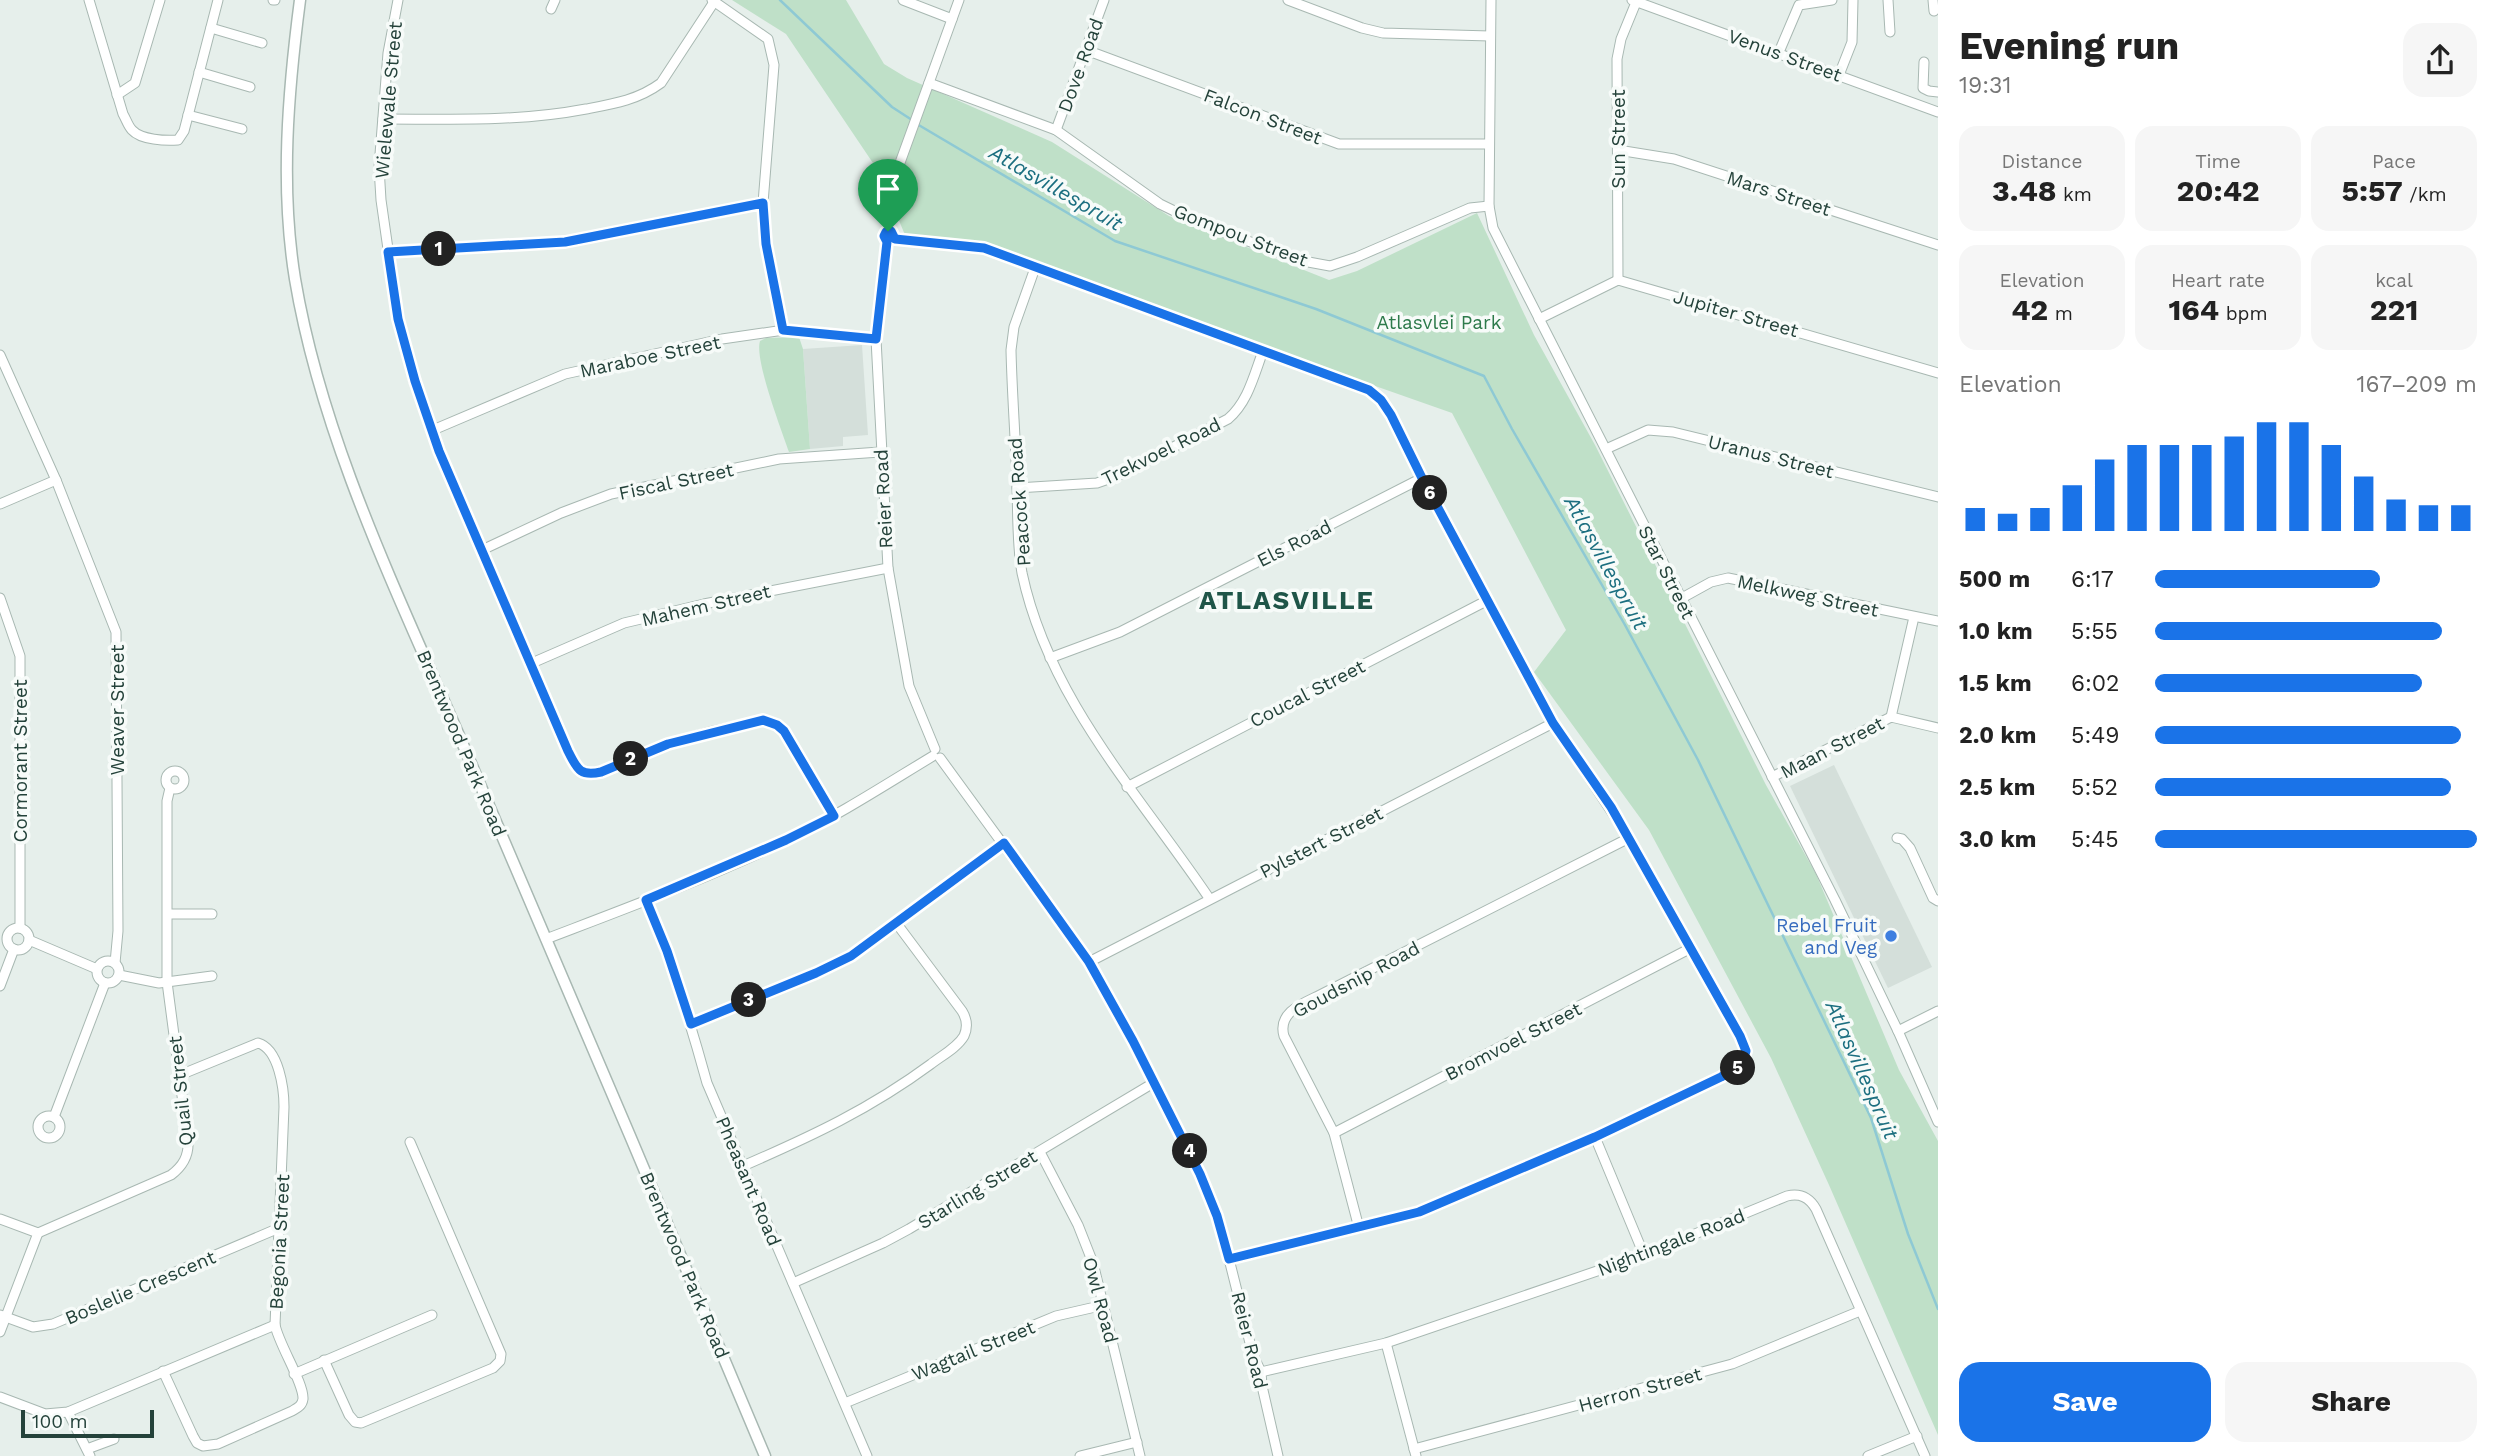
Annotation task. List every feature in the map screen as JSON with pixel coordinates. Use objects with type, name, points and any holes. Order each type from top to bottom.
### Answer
[{"type":"street","points":[[89,0],[123,114],[135,133],[165,141],[178,140],[184,131],[218,0]]},
{"type":"street","points":[[117,95],[135,83],[160,0]]},
{"type":"street","name":"Brentwood Park Road","points":[[300,0],[287,122],[289,227],[310,354],[328,417],[348,472],[765,1456]]},
{"type":"street","name":"Wielewale Street","points":[[398,0],[388,53],[379,167],[381,200],[398,319],[415,381],[439,451],[568,751],[578,769],[589,775],[668,744],[763,720],[784,731],[834,816]]},
{"type":"street","points":[[903,0],[952,19]]},
{"type":"street","name":"Reier Road","points":[[959,0],[897,171],[876,339],[887,568],[909,686],[936,754],[1089,962],[1155,1082],[1200,1174],[1217,1216],[1253,1355],[1261,1372],[1278,1456]]},
{"type":"street","name":"Dove Road","points":[[1056,130],[1104,0]]},
{"type":"street","points":[[1288,0],[1362,28],[1383,33],[1489,36]]},
{"type":"street","name":"Star Street","points":[[1491,0],[1489,206],[1493,229],[1772,778],[1898,1031],[1938,1122]]},
{"type":"street","points":[[1779,52],[1800,5],[1832,0]]},
{"type":"street","points":[[1839,75],[1852,42],[1853,0]]},
{"type":"street","points":[[1888,0],[1890,32]]},
{"type":"street","points":[[1933,0],[1934,11]]},
{"type":"street","points":[[383,118],[491,120],[555,115],[623,102],[648,92],[661,83],[713,1],[768,39],[772,51],[774,65],[763,203],[766,244],[783,330]]},
{"type":"street","name":"Venus Street","points":[[1635,1],[1938,112]]},
{"type":"street","name":"Sun Street","points":[[1618,280],[1617,58],[1635,1]]},
{"type":"street","points":[[211,28],[262,43]]},
{"type":"street","name":"Falcon Street","points":[[1086,50],[1339,144],[1489,144]]},
{"type":"street","points":[[1924,62],[1923,88],[1938,92]]},
{"type":"street","points":[[199,72],[250,87]]},
{"type":"street","name":"Gompou Street","points":[[929,83],[1056,130],[1160,204],[1201,223],[1303,261],[1330,266],[1470,208],[1489,206]]},
{"type":"street","points":[[188,115],[242,129]]},
{"type":"street","name":"Mars Street","points":[[1618,150],[1674,159],[1938,245]]},
{"type":"street","points":[[388,252],[565,242],[763,203]]},
{"type":"street","points":[[890,237],[984,248],[1369,390],[1381,400],[1553,723],[1629,838],[1744,1042],[1746,1054],[1737,1069],[1595,1137],[1419,1212],[1229,1259]]},
{"type":"street","name":"Peacock Road","points":[[1035,268],[1014,327],[1011,350],[1017,528],[1022,572],[1050,658],[1069,697],[1127,787],[1209,898]]},
{"type":"street","points":[[1539,319],[1618,280]]},
{"type":"street","name":"Jupiter Street","points":[[1618,280],[1938,373]]},
{"type":"street","name":"Maraboe Street","points":[[433,430],[565,374],[722,340],[783,330],[876,339]]},
{"type":"street","name":"Trekvoel Road","points":[[1017,488],[1097,483],[1117,476],[1228,419],[1238,411],[1245,399],[1263,351]]},
{"type":"street","name":"Weaver Street","points":[[0,355],[56,480],[116,632],[118,931],[115,963]]},
{"type":"street","name":"Uranus Street","points":[[1606,450],[1648,430],[1673,432],[1938,497]]},
{"type":"street","name":"Fiscal Street","points":[[482,550],[561,513],[611,494],[779,459],[880,452]]},
{"type":"street","name":"Els Road","points":[[1050,658],[1120,632],[1422,478]]},
{"type":"street","points":[[0,504],[56,480]]},
{"type":"street","name":"Mahem Street","points":[[532,663],[624,623],[704,604],[887,568]]},
{"type":"street","name":"Melkweg Street","points":[[1682,598],[1711,582],[1728,578],[1938,621]]},
{"type":"street","name":"Cormorant Street","points":[[0,598],[20,656],[20,928]]},
{"type":"street","name":"Coucal Street","points":[[1127,787],[1488,600]]},
{"type":"street","name":"Maan Street","points":[[1891,717],[1914,617]]},
{"type":"street","name":"Maan Street","points":[[1772,778],[1891,717],[1938,728]]},
{"type":"street","name":"Pylstert Street","points":[[1089,962],[1553,723]]},
{"type":"street","points":[[546,939],[786,840],[834,816],[936,754]]},
{"type":"street","name":"Quail Street","points":[[38,1233],[160,1181],[180,1168],[186,1158],[188,1147],[167,982],[167,797],[170,788]]},
{"type":"street","name":"Goudsnip Road","points":[[1359,1228],[1334,1133],[1282,1030],[1287,1015],[1296,1007],[1629,838]]},
{"type":"street","points":[[1897,838],[1902,839],[1910,848],[1933,898],[1938,901]]},
{"type":"street","points":[[691,1024],[851,956],[1004,843]]},
{"type":"street","name":"Pheasant Road","points":[[646,900],[667,951],[708,1083],[867,1456]]},
{"type":"street","points":[[168,915],[212,914]]},
{"type":"street","points":[[743,1166],[855,1114],[905,1083],[956,1045],[964,1035],[967,1022],[962,1011],[897,924]]},
{"type":"street","points":[[20,928],[28,933],[29,940],[23,948],[14,949],[3,935],[20,928]]},
{"type":"street","points":[[29,940],[97,969]]},
{"type":"street","name":"Bromvoel Street","points":[[1334,1133],[1691,948]]},
{"type":"street","points":[[0,986],[14,949]]},
{"type":"street","points":[[97,969],[105,961],[115,963],[119,968],[119,975],[112,982],[105,983]]},
{"type":"street","points":[[97,969],[98,976],[105,983]]},
{"type":"street","points":[[119,975],[148,982],[212,976]]},
{"type":"street","points":[[54,1117],[105,983]]},
{"type":"street","points":[[1898,1031],[1938,1011]]},
{"type":"street","name":"Begonia Street","points":[[0,1397],[45,1413],[68,1412],[275,1325],[284,1088],[275,1062],[267,1047],[255,1043],[180,1075]]},
{"type":"street","name":"Starling Street","points":[[793,1283],[883,1243],[1155,1082]]},
{"type":"street","points":[[1595,1137],[1644,1255]]},
{"type":"street","points":[[324,1360],[349,1415],[355,1422],[361,1423],[493,1368],[500,1361],[501,1354],[410,1142]]},
{"type":"street","name":"Owl Road","points":[[1040,1152],[1078,1225],[1093,1263],[1140,1456]]},
{"type":"street","name":"Nightingale Road","points":[[1261,1372],[1386,1343],[1644,1255],[1787,1196],[1799,1195],[1808,1199],[1816,1209],[1925,1456]]},
{"type":"street","points":[[0,1219],[38,1233],[3,1316],[0,1332]]},
{"type":"street","name":"Boslelie Crescent","points":[[3,1316],[33,1327],[52,1324],[279,1228]]},
{"type":"street","name":"Wagtail Street","points":[[845,1403],[1056,1316],[1104,1305]]},
{"type":"street","name":"Herron Street","points":[[1415,1452],[1732,1364],[1860,1311]]},
{"type":"street","points":[[295,1374],[432,1315]]},
{"type":"street","points":[[163,1371],[195,1440],[207,1447],[300,1406],[303,1397],[275,1325]]},
{"type":"street","points":[[1386,1343],[1415,1452]]},
{"type":"street","points":[[68,1412],[89,1453],[114,1439]]},
{"type":"street","points":[[1868,1456],[1917,1436]]},
{"type":"street","points":[[1080,1456],[1137,1442]]},
{"type":"shaded area","points":[[862,345],[868,435],[843,437],[843,446],[810,449],[803,349]]},
{"type":"shaded area","points":[[1834,765],[1932,967],[1888,988],[1790,786]]},
{"type":"green space","name":"Atlasvlei Park","points":[[732,0],[846,0],[884,64],[907,78],[1052,142],[1169,216],[1329,280],[1357,271],[1477,213],[1534,335],[1595,445],[1766,785],[1816,874],[1899,1070],[1938,1141],[1938,1435],[1771,1058],[1649,830],[1534,672],[1566,630],[1452,413],[1216,330],[989,245],[905,235],[879,172],[786,34]]},
{"type":"green space","points":[[799,337],[803,349],[810,449],[789,452],[765,378],[759,350],[760,341],[766,338]]},
{"type":"waterway","name":"Atlasvillespruit","points":[[780,0],[892,107],[912,120]]},
{"type":"waterway","name":"Atlasvillespruit","points":[[917,124],[1115,241],[1316,309],[1484,376],[1698,760],[1871,1118],[1908,1234],[1938,1309]]},
{"type":"place","name":"Rebel Fruit and Veg","points":[[1891,936]]},
{"type":"district","name":"ATLASVILLE","points":[[1287,600]]},
{"type":"route","points":[[763,203],[766,244],[783,330],[876,339],[887,242],[884,236],[888,231],[894,233],[895,239],[984,248],[1369,390],[1381,400],[1553,723],[1611,807],[1744,1042],[1746,1051],[1741,1066],[1595,1137],[1419,1212],[1229,1259],[1217,1216],[1200,1174],[1133,1041],[1089,962],[1004,843],[851,956],[691,1024],[667,951],[646,900],[786,840],[834,816],[784,731],[763,720],[668,744],[601,772],[589,775],[578,769],[439,451],[415,381],[398,319],[388,252],[565,242],[763,203]]}]
